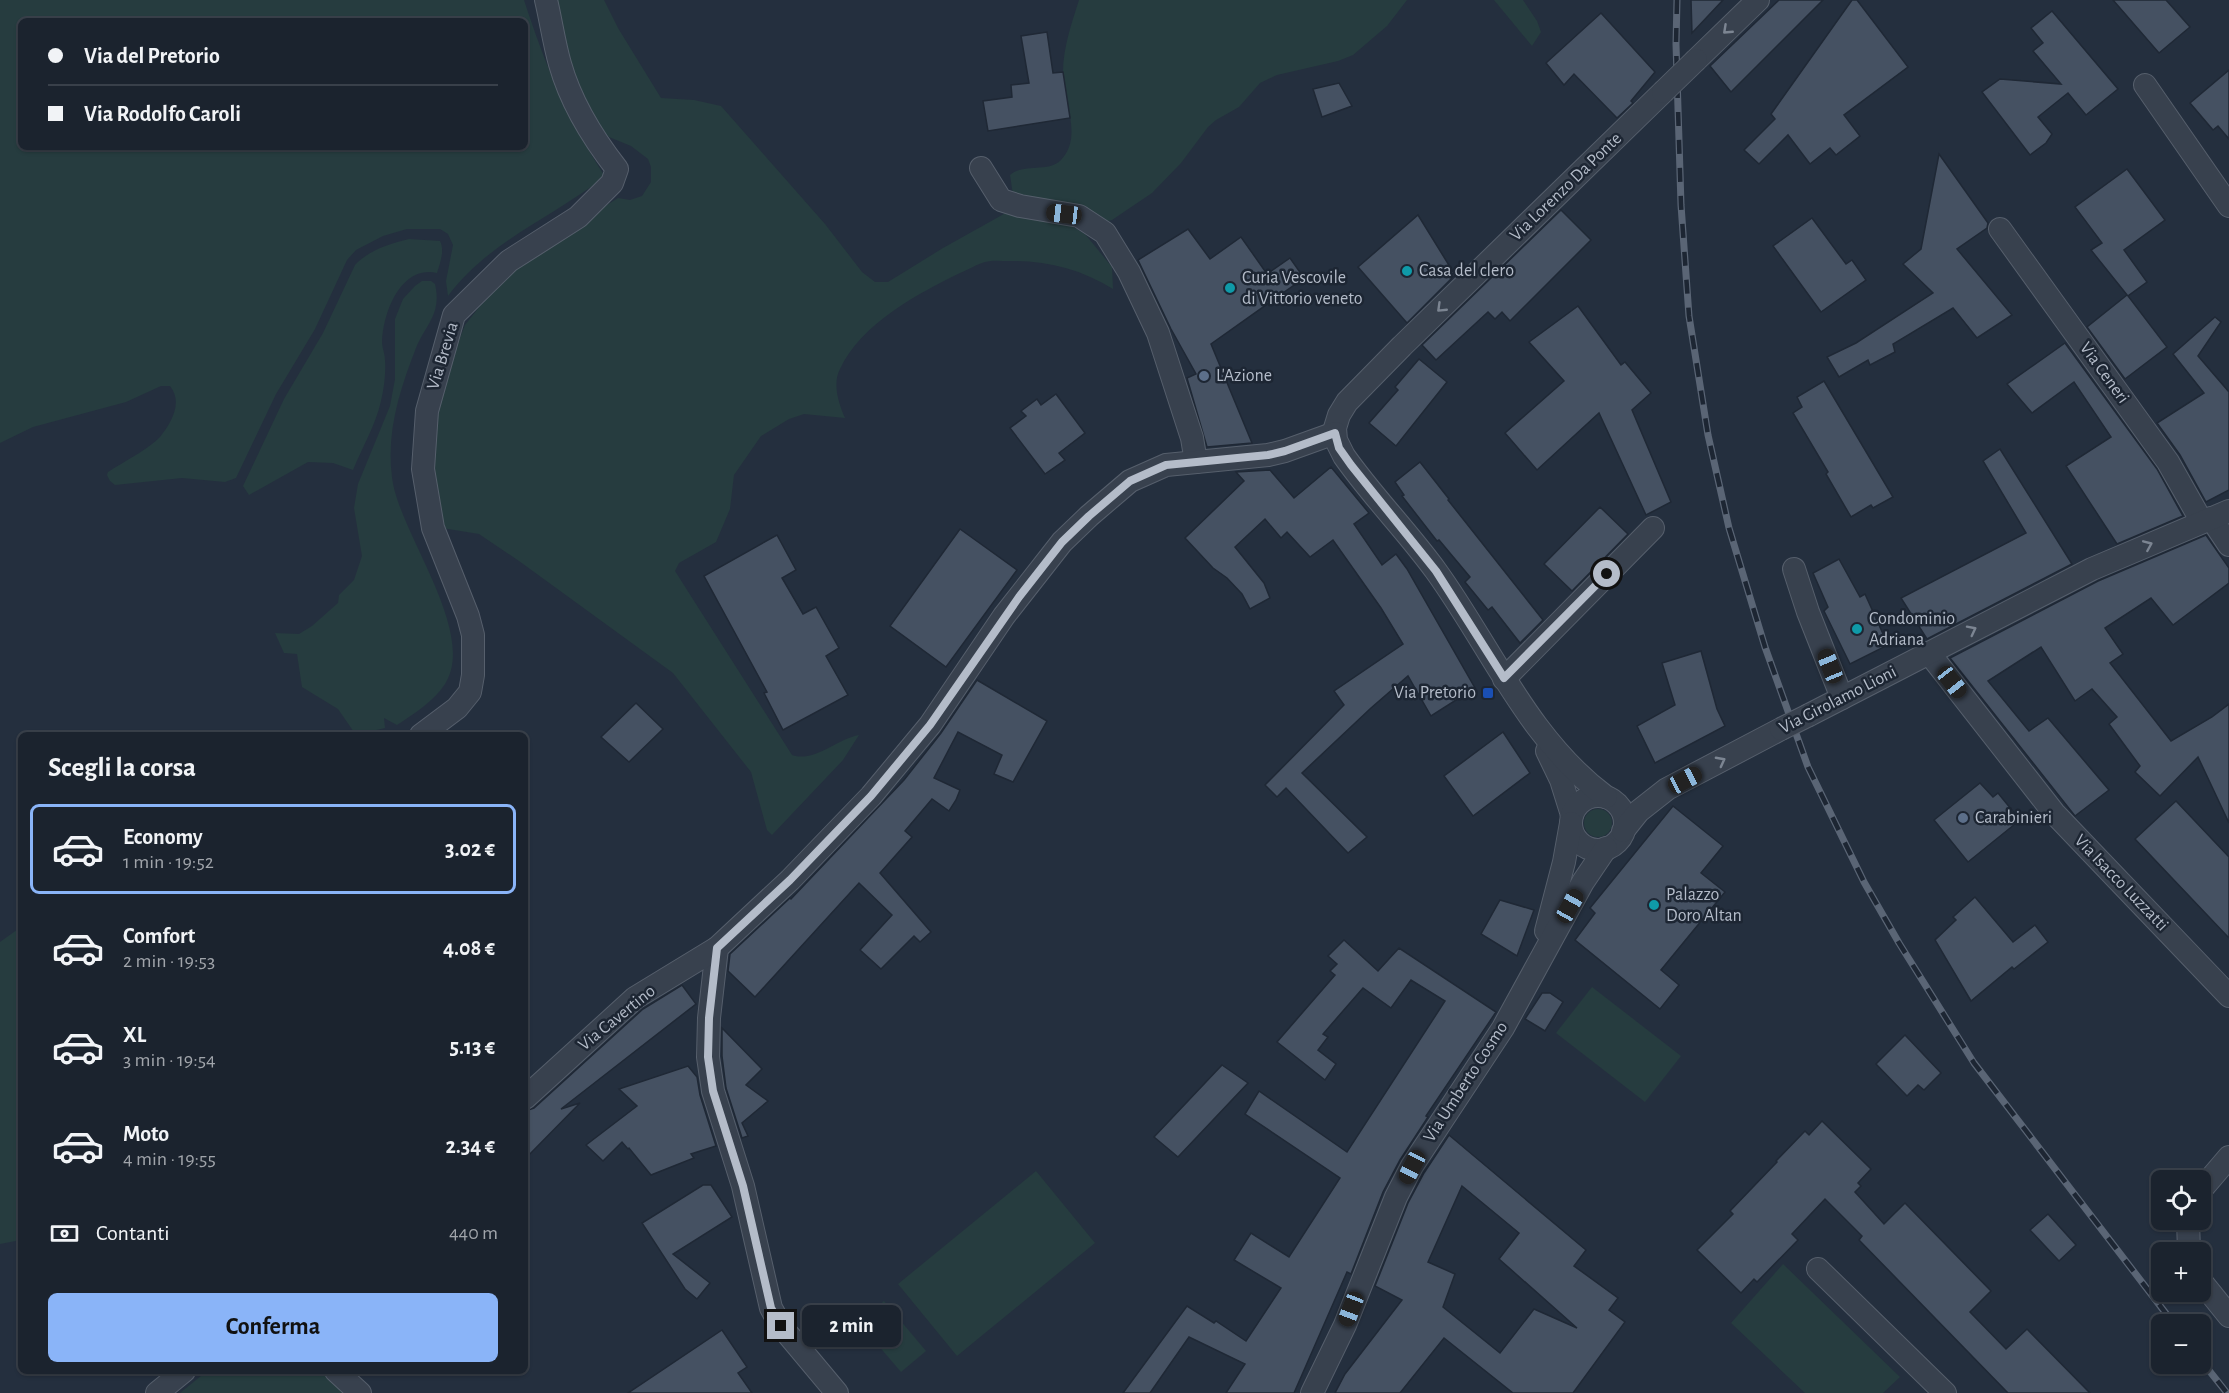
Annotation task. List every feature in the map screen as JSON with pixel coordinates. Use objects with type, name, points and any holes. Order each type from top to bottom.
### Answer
[{"type":"street","name":"Via Brevia","points":[[425,732],[457,708],[470,692],[473,675],[473,635],[468,616],[433,528],[423,469],[427,411],[454,315],[509,261],[578,217],[612,183],[617,169],[596,142],[570,93],[560,63],[546,0]]},
{"type":"street","name":"Via Lorenzo Da Ponte","points":[[1335,433],[1336,421],[1343,408],[1402,346],[1758,0]]},
{"type":"street","points":[[2145,85],[2229,206]]},
{"type":"street","points":[[981,168],[1001,200],[1020,206],[1079,216],[1106,233],[1129,272],[1158,333],[1192,438],[1196,462]]},
{"type":"street","name":"Via Ceneri","points":[[2000,229],[2168,462],[2214,517],[2229,545]]},
{"type":"street","points":[[1335,433],[1339,448],[1436,571],[1534,722],[1576,771],[1619,807],[1625,822],[1623,831],[1614,844],[1597,850],[1582,844],[1572,831],[1572,819],[1562,780],[1534,722]]},
{"type":"street","name":"Via Cavertino","points":[[528,1095],[635,998],[717,948],[790,880],[871,796],[930,725],[1004,616],[1062,542],[1130,481],[1166,465],[1268,455],[1335,433]]},
{"type":"street","name":"Via Girolamo Lioni","points":[[1623,831],[1639,811],[1667,789],[2092,569],[2214,517]]},
{"type":"street","points":[[1504,678],[1653,528]]},
{"type":"street","points":[[1794,568],[1808,612],[1842,698]]},
{"type":"street","name":"Via Isacco Luzzatti","points":[[1929,653],[2054,813],[2229,996]]},
{"type":"street","points":[[1572,819],[1576,807],[1589,797],[1606,797]]},
{"type":"street","name":"Via Umberto Cosmo","points":[[1535,970],[1560,880],[1572,819]]},
{"type":"street","name":"Via Umberto Cosmo","points":[[1312,1393],[1345,1325],[1396,1197],[1412,1167],[1503,1028],[1579,890],[1606,848]]},
{"type":"street","points":[[717,948],[709,1018],[708,1057],[713,1091],[743,1186],[771,1308],[781,1326],[837,1393]]},
{"type":"street","points":[[2211,1177],[2229,1157]]},
{"type":"street","points":[[1818,1269],[1945,1393]]},
{"type":"street","points":[[2211,1294],[2229,1316]]},
{"type":"street","points":[[157,1393],[180,1374]]},
{"type":"street","points":[[339,1374],[360,1393]]},
{"type":"green space","points":[[0,0],[524,0],[558,90],[604,175],[603,178],[501,245],[464,277],[448,296],[446,281],[453,245],[448,234],[440,229],[407,229],[383,236],[356,250],[347,260],[315,329],[276,394],[236,478],[225,482],[182,478],[115,485],[110,481],[108,472],[150,446],[168,425],[176,405],[174,392],[170,386],[161,386],[126,402],[33,427],[0,443]]},
{"type":"green space","points":[[554,0],[604,0],[618,28],[661,98],[694,100],[721,106],[825,224],[862,272],[875,282],[888,282],[1011,210],[1059,219],[1085,234],[1112,267],[1113,289],[1088,276],[1063,267],[1036,262],[988,261],[943,281],[909,300],[876,324],[862,338],[840,369],[836,387],[845,418],[804,414],[789,419],[761,436],[734,475],[730,509],[716,542],[679,563],[675,571],[792,755],[809,756],[859,735],[843,760],[772,835],[767,830],[751,772],[673,673],[479,534],[442,528],[431,443],[436,413],[450,364],[465,325],[480,306],[522,263],[567,230],[618,198],[630,200],[642,196],[651,182],[651,167],[648,159],[631,146],[609,137],[596,123],[572,73]]},
{"type":"green space","points":[[1079,0],[1407,0],[1387,26],[1353,55],[1338,61],[1277,75],[1260,83],[1239,107],[1208,127],[1181,163],[1152,193],[1112,220],[1105,222],[1013,195],[1010,175],[1022,169],[1056,164],[1068,150],[1071,129],[1063,63],[1068,35]]},
{"type":"green space","points":[[1494,0],[1523,0],[1537,21],[1541,32],[1532,46]]},
{"type":"green space","points":[[409,239],[440,241],[441,261],[437,273],[424,272],[404,283],[390,305],[383,330],[385,370],[379,410],[353,470],[333,463],[308,462],[249,495],[243,486],[284,399],[323,333],[355,265],[387,245]]},
{"type":"green space","points":[[422,281],[431,281],[435,284],[436,303],[432,318],[416,348],[400,395],[391,444],[392,477],[397,500],[444,610],[451,637],[452,662],[445,684],[417,712],[397,725],[384,718],[385,728],[368,732],[354,732],[338,709],[302,687],[297,654],[284,653],[275,633],[299,634],[312,626],[338,603],[339,595],[354,580],[362,556],[354,508],[358,484],[390,406],[395,379],[395,319],[403,299]]},
{"type":"green space","points":[[1598,809],[1608,813],[1612,823],[1608,833],[1598,837],[1588,833],[1584,823],[1588,813]]},
{"type":"green space","points":[[18,929],[18,1241],[0,1244],[0,942]]},
{"type":"green space","points":[[1592,987],[1681,1056],[1645,1102],[1556,1033]]},
{"type":"green space","points":[[1036,1171],[1095,1243],[957,1356],[898,1284]]},
{"type":"green space","points":[[1783,1264],[1900,1377],[1883,1393],[1805,1393],[1731,1323]]},
{"type":"green space","points":[[884,1301],[926,1351],[901,1372],[859,1323]]},
{"type":"green space","points":[[203,1374],[323,1374],[341,1384],[351,1393],[180,1393]]},
{"type":"building","points":[[1691,0],[1723,0],[1692,33]]},
{"type":"building","points":[[1779,0],[1823,0],[1731,92],[1710,66]]},
{"type":"building","points":[[1852,0],[1857,0],[1908,67],[1844,115],[1860,136],[1836,155],[1830,148],[1810,164],[1788,135],[1759,164],[1744,150],[1775,119],[1771,114]]},
{"type":"building","points":[[2113,0],[2166,0],[2190,27],[2159,53]]},
{"type":"building","points":[[2052,11],[2118,89],[2086,115],[2068,93],[2038,117],[2052,134],[2046,143],[2030,155],[1982,92],[2000,79],[2061,84],[2033,51],[2043,43],[2031,28]]},
{"type":"building","points":[[1601,13],[1655,72],[1631,101],[1633,103],[1617,118],[1574,74],[1564,85],[1546,63]]},
{"type":"building","points":[[1047,32],[1053,73],[1063,72],[1070,118],[988,131],[983,101],[1012,97],[1011,85],[1029,83],[1021,36]]},
{"type":"building","points":[[2229,70],[2229,139],[2218,126],[2213,130],[2190,103]]},
{"type":"building","points":[[1339,83],[1352,106],[1322,117],[1313,89]]},
{"type":"building","points":[[1939,154],[1988,223],[1987,228],[1957,249],[2012,315],[1977,338],[1953,308],[1893,344],[1895,352],[1870,365],[1868,360],[1839,377],[1827,357],[1856,343],[1933,293],[1903,264],[1921,249]]},
{"type":"building","points":[[2127,169],[2165,220],[2124,250],[2147,282],[2128,296],[2167,347],[2125,379],[2087,327],[2127,295],[2091,250],[2102,243],[2075,207]]},
{"type":"building","points":[[1561,210],[1591,240],[1510,321],[1502,312],[1495,319],[1488,312],[1436,360],[1422,345]]},
{"type":"building","name":"Casa del clero","points":[[1418,215],[1455,275],[1407,323],[1358,267]]},
{"type":"building","points":[[1812,218],[1846,264],[1852,260],[1866,280],[1821,312],[1773,246]]},
{"type":"building","points":[[1188,229],[1210,259],[1241,237],[1267,274],[1290,258],[1304,278],[1211,344],[1252,443],[1207,447],[1187,378],[1196,374],[1171,329],[1138,260]]},
{"type":"building","points":[[1578,306],[1621,365],[1625,362],[1651,393],[1632,410],[1671,502],[1646,515],[1599,413],[1537,470],[1505,433],[1564,381],[1529,342]]},
{"type":"building","points":[[2215,317],[2221,322],[2198,356],[2229,392],[2229,490],[2206,502],[2180,455],[2157,423],[2204,393],[2173,354]]},
{"type":"building","points":[[2065,343],[2157,469],[2183,516],[2117,544],[2066,466],[2111,437],[2074,382],[2032,413],[2007,384]]},
{"type":"building","points":[[1419,359],[1447,382],[1396,446],[1369,423],[1398,390],[1395,387]]},
{"type":"building","points":[[1824,381],[1893,497],[1873,508],[1871,505],[1851,517],[1826,474],[1828,472],[1793,413],[1802,407],[1797,397]]},
{"type":"building","points":[[1056,394],[1085,433],[1059,453],[1065,460],[1045,474],[1010,428],[1026,416],[1021,411],[1037,399],[1041,405]]},
{"type":"building","points":[[2000,449],[2072,564],[1927,639],[1901,598],[2026,533],[1983,461]]},
{"type":"building","points":[[1420,462],[1543,620],[1520,643],[1492,607],[1488,610],[1465,582],[1470,577],[1439,540],[1437,541],[1402,496],[1404,495],[1395,482]]},
{"type":"building","points":[[1331,467],[1369,513],[1354,524],[1382,565],[1396,554],[1407,569],[1475,688],[1431,716],[1408,676],[1302,773],[1367,837],[1348,853],[1286,788],[1277,797],[1265,785],[1344,705],[1334,691],[1403,644],[1381,608],[1333,540],[1310,557],[1287,532],[1281,538],[1265,519],[1235,547],[1264,583],[1270,598],[1250,609],[1242,594],[1185,538],[1244,481],[1236,472],[1270,470],[1294,498]]},
{"type":"building","points":[[1600,507],[1628,534],[1572,591],[1544,564]]},
{"type":"building","points":[[960,529],[1017,570],[946,667],[890,626]]},
{"type":"building","points":[[777,535],[796,570],[782,578],[803,614],[816,607],[839,648],[826,656],[848,695],[783,730],[764,693],[767,692],[704,576]]},
{"type":"building","points":[[2206,535],[2229,568],[2229,583],[2173,625],[2151,598],[2105,628],[2123,654],[2110,663],[2171,741],[2212,717],[2229,704],[2229,823],[2198,757],[2160,796],[2135,772],[2140,766],[2109,724],[2117,717],[2092,689],[2075,701],[2041,647],[1988,681],[2029,731],[2048,718],[2109,790],[2075,816],[1950,658],[2098,581]]},
{"type":"building","name":"Condominio Adriana","points":[[1839,559],[1860,597],[1865,594],[1888,645],[1850,664],[1824,611],[1828,607],[1813,573]]},
{"type":"building","points":[[1701,651],[1717,709],[1725,726],[1655,763],[1637,726],[1675,705],[1662,663]]},
{"type":"building","points":[[977,680],[1047,721],[1013,782],[994,774],[1002,755],[958,732],[934,778],[960,790],[956,800],[949,811],[932,799],[905,831],[912,837],[880,873],[931,932],[920,942],[914,936],[881,969],[860,950],[892,915],[859,883],[755,997],[728,971],[730,954],[791,899],[904,780],[941,733]]},
{"type":"building","points":[[636,703],[663,729],[629,762],[601,737]]},
{"type":"building","points":[[1503,732],[1530,773],[1473,816],[1444,776]]},
{"type":"building","points":[[1980,783],[1993,797],[1998,793],[2020,820],[1968,862],[1934,820]]},
{"type":"building","points":[[2176,801],[2229,857],[2229,938],[2135,839]]},
{"type":"building","name":"Palazzo Doro Altan","points":[[1673,806],[1723,846],[1701,873],[1725,892],[1661,970],[1679,985],[1660,1009],[1575,940],[1595,913],[1590,908]]},
{"type":"building","points":[[1975,897],[2013,942],[2035,925],[2048,942],[2014,969],[2012,967],[1971,1001],[1935,940],[1956,920],[1953,917]]},
{"type":"building","points":[[1500,900],[1534,910],[1517,956],[1481,934]]},
{"type":"building","points":[[1344,940],[1378,971],[1399,948],[1496,1012],[1426,1116],[1428,1117],[1400,1160],[1383,1192],[1351,1274],[1347,1272],[1294,1393],[1226,1393],[1245,1364],[1189,1337],[1150,1393],[1123,1393],[1187,1306],[1214,1323],[1216,1321],[1246,1341],[1281,1288],[1234,1260],[1251,1233],[1289,1257],[1340,1178],[1245,1114],[1259,1091],[1347,1152],[1445,1001],[1411,980],[1391,1008],[1363,988],[1323,1034],[1328,1037],[1318,1050],[1336,1064],[1325,1080],[1277,1042],[1335,975],[1330,971],[1337,964],[1328,956]]},
{"type":"building","points":[[682,985],[696,1004],[561,1109],[580,1103],[528,1156],[528,1110],[534,1108],[643,1009]]},
{"type":"building","points":[[1542,993],[1550,993],[1563,1002],[1545,1031],[1525,1019]]},
{"type":"building","points":[[722,1028],[762,1069],[746,1085],[768,1101],[742,1123],[748,1136],[742,1138],[726,1088],[722,1056]]},
{"type":"building","points":[[1905,1035],[1941,1073],[1924,1090],[1918,1085],[1907,1096],[1876,1064]]},
{"type":"building","points":[[1222,1065],[1248,1083],[1178,1157],[1154,1137]]},
{"type":"building","points":[[688,1066],[697,1077],[700,1095],[716,1146],[691,1154],[694,1158],[651,1175],[622,1142],[603,1161],[586,1145],[637,1106],[619,1089]]},
{"type":"building","points":[[1822,1121],[1871,1169],[1858,1183],[1861,1186],[1855,1192],[1884,1224],[1905,1203],[1991,1291],[1970,1312],[2006,1349],[2027,1329],[2090,1393],[2008,1393],[1859,1240],[1862,1236],[1825,1199],[1792,1234],[1798,1240],[1757,1282],[1754,1279],[1741,1293],[1697,1250],[1733,1214],[1730,1211],[1805,1131],[1809,1135]]},
{"type":"building","points":[[1449,1135],[1586,1250],[1574,1266],[1618,1298],[1609,1310],[1625,1322],[1573,1393],[1513,1393],[1444,1338],[1400,1393],[1335,1393],[1345,1374],[1402,1300],[1375,1286],[1408,1203]],"holes":[[[1462,1186],[1519,1233],[1499,1259],[1577,1328],[1534,1309],[1500,1353],[1443,1307],[1455,1274],[1428,1262]]]},
{"type":"building","points":[[703,1185],[711,1185],[732,1217],[673,1254],[710,1283],[697,1299],[685,1289],[642,1223]]},
{"type":"building","points":[[2048,1214],[2076,1245],[2059,1261],[2030,1230]]},
{"type":"building","points":[[722,1330],[747,1367],[738,1373],[752,1393],[628,1393]]},
{"type":"railway","points":[[1677,0],[1676,44],[1681,205],[1689,316],[1708,435],[1729,528],[1765,647],[1808,767],[1864,882],[1974,1063],[2166,1314]]},
{"type":"railway","points":[[2211,1373],[2227,1393]]},
{"type":"place","name":"Casa del clero","points":[[1407,271]]},
{"type":"place","name":"Curia Vescovile di Vittorio veneto","points":[[1230,288]]},
{"type":"place","name":"L'Azione","points":[[1204,376]]},
{"type":"place","name":"Condominio Adriana","points":[[1857,629]]},
{"type":"place","name":"Via Pretorio","points":[[1488,693]]},
{"type":"place","name":"Carabinieri","points":[[1963,818]]},
{"type":"place","name":"Palazzo Doro Altan","points":[[1654,905]]},
{"type":"route","points":[[781,1326],[771,1308],[743,1186],[713,1091],[708,1057],[709,1018],[717,948],[790,880],[871,796],[930,725],[1004,616],[1062,542],[1089,516],[1130,481],[1166,465],[1248,459],[1285,451],[1335,433],[1339,448],[1436,571],[1504,678],[1607,574]]}]
